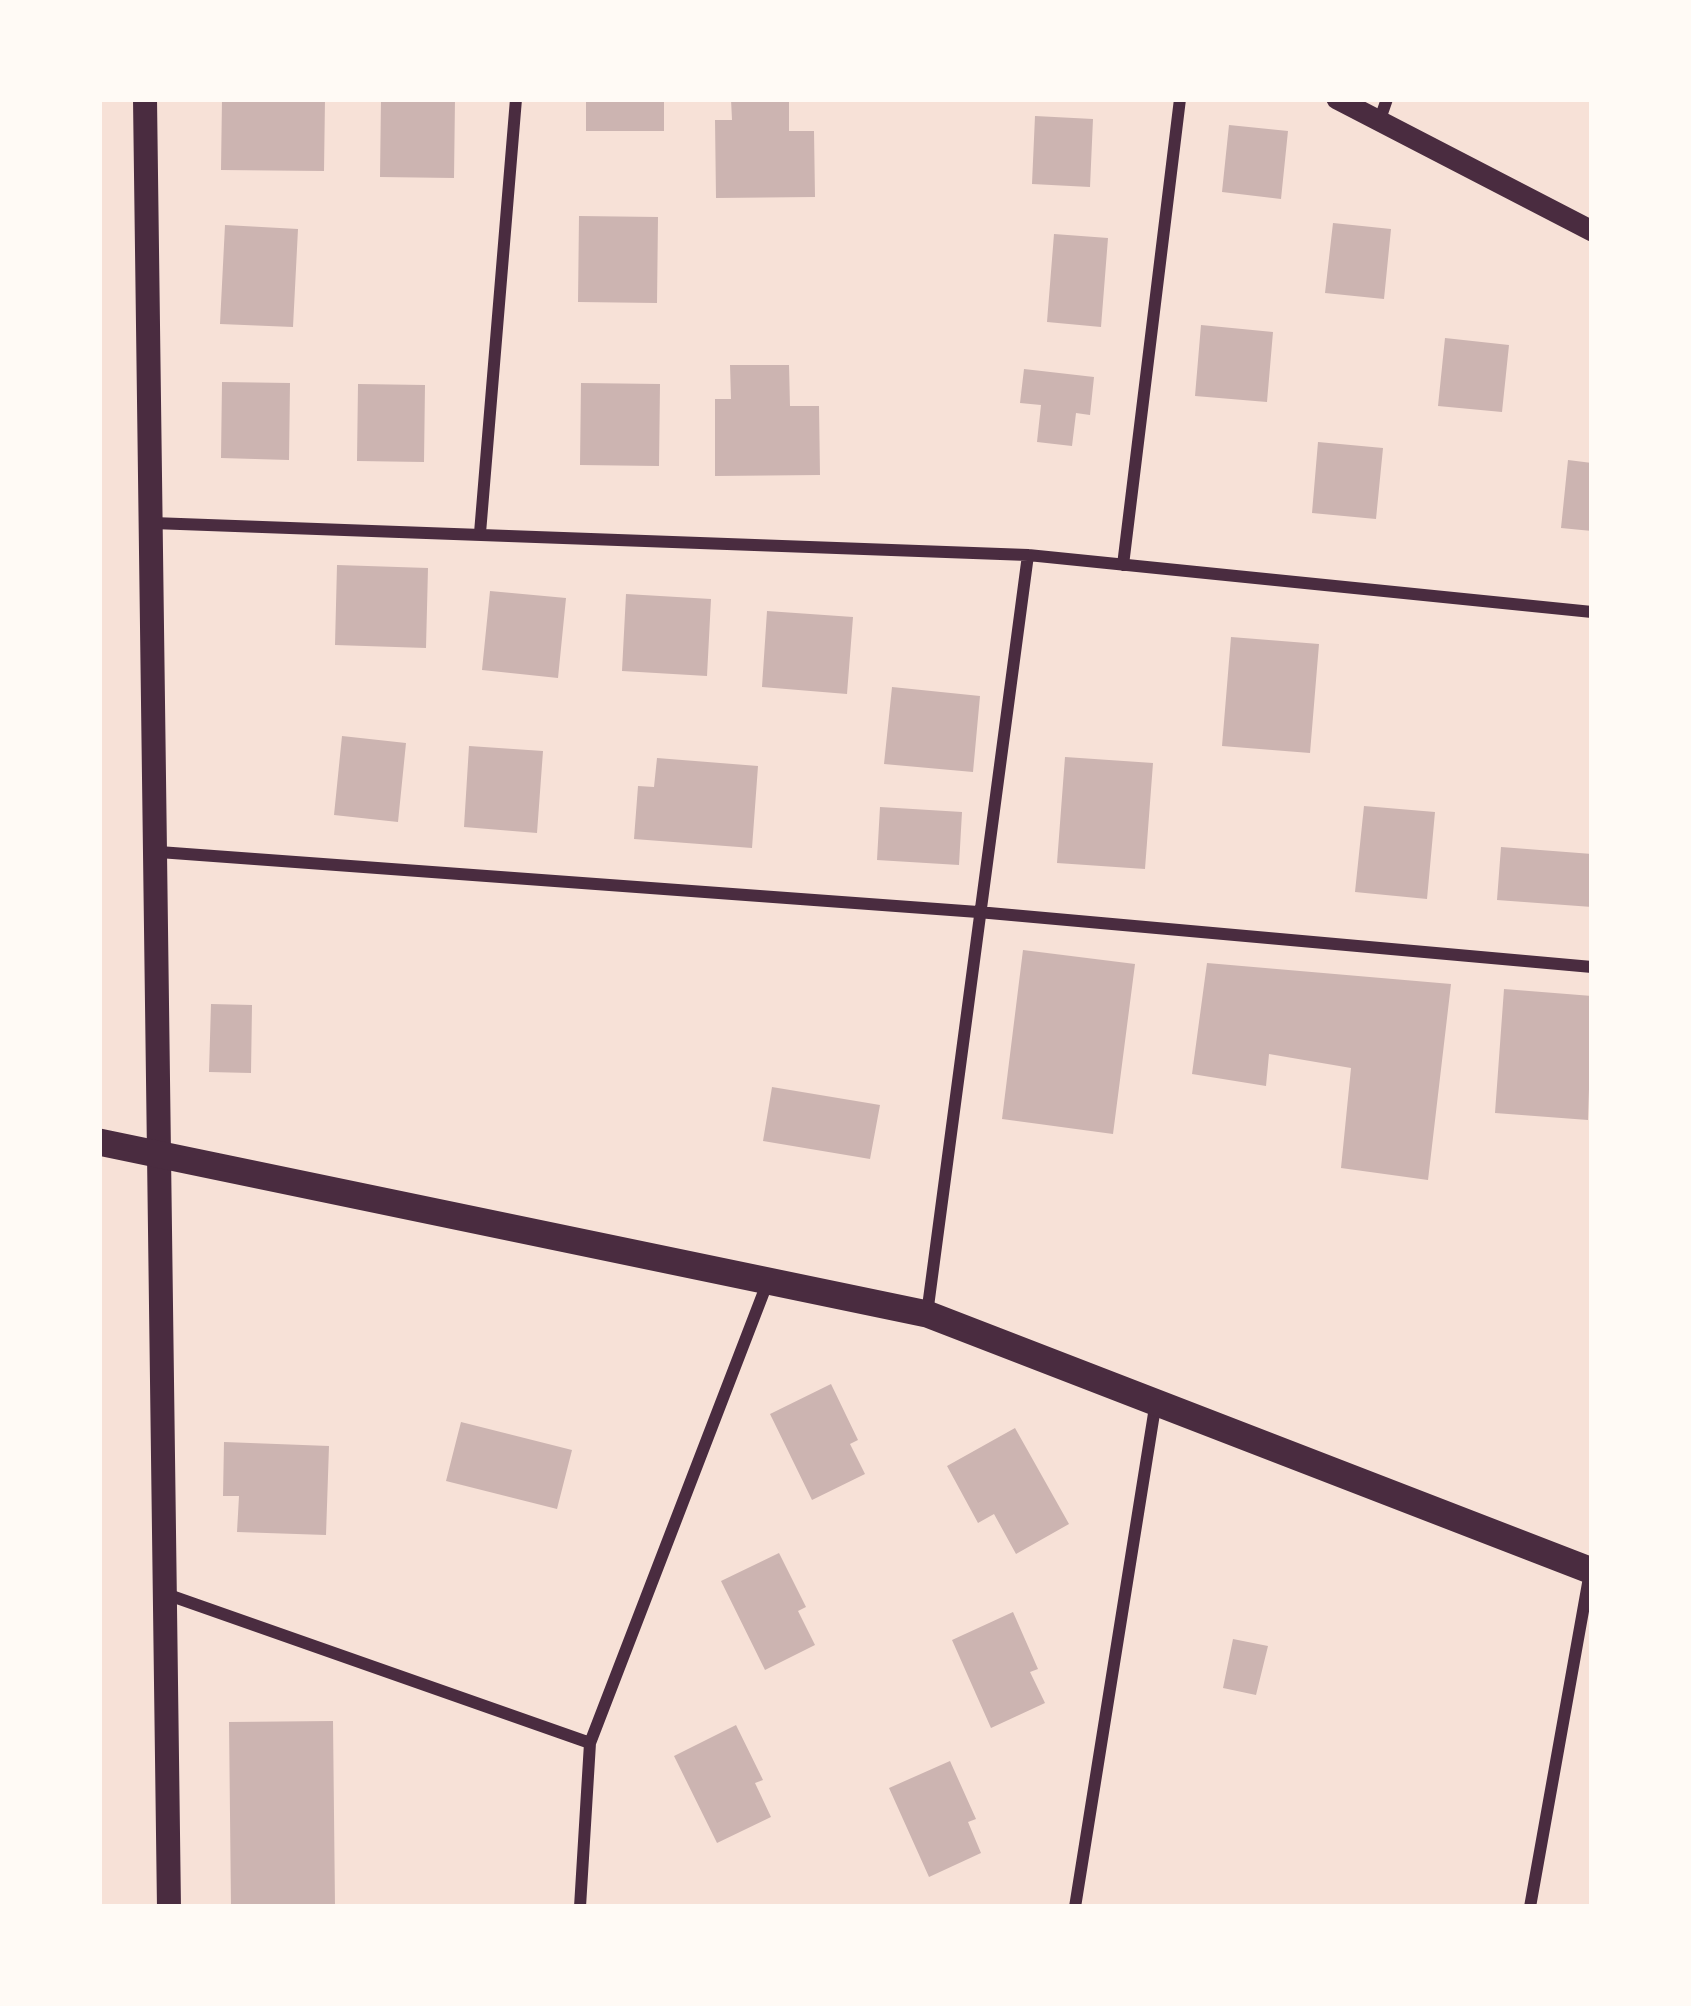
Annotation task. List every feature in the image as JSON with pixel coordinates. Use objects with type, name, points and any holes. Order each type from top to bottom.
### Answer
[{"type":"main road","points":[[145,99],[159,852],[162,1592],[169,1907]]},
{"type":"main road","points":[[99,1142],[928,1314],[1591,1567]]},
{"type":"street","points":[[481,532],[516,99]]},
{"type":"street","points":[[1123,565],[1180,99]]},
{"type":"street","points":[[1337,99],[1592,231]]},
{"type":"street","points":[[1378,122],[1387,99]]},
{"type":"street","points":[[153,523],[1028,555],[1592,612]]},
{"type":"street","points":[[928,1314],[1028,555]]},
{"type":"street","points":[[159,852],[978,912],[1592,968]]},
{"type":"street","points":[[580,1907],[590,1743],[769,1280]]},
{"type":"street","points":[[1075,1907],[1156,1400]]},
{"type":"street","points":[[1530,1907],[1591,1567]]},
{"type":"street","points":[[162,1592],[590,1743]]},
{"type":"building","points":[[222,99],[325,99],[324,171],[221,170]]},
{"type":"building","points":[[381,99],[455,99],[454,178],[380,177]]},
{"type":"building","points":[[586,99],[664,99],[664,131],[586,131]]},
{"type":"building","points":[[731,99],[789,99],[789,131],[814,131],[815,197],[716,198],[715,120],[732,120]]},
{"type":"building","points":[[1035,116],[1093,119],[1090,187],[1032,184]]},
{"type":"building","points":[[1229,125],[1288,131],[1281,199],[1222,192]]},
{"type":"building","points":[[579,216],[658,217],[657,303],[578,302]]},
{"type":"building","points":[[1333,223],[1391,229],[1384,299],[1325,293]]},
{"type":"building","points":[[225,225],[298,229],[293,327],[220,324]]},
{"type":"building","points":[[1054,234],[1108,238],[1101,327],[1047,322]]},
{"type":"building","points":[[1201,325],[1273,332],[1267,402],[1195,396]]},
{"type":"building","points":[[1445,338],[1509,345],[1502,412],[1438,406]]},
{"type":"building","points":[[730,365],[789,365],[790,406],[819,406],[820,475],[715,476],[715,399],[731,399]]},
{"type":"building","points":[[1024,369],[1094,377],[1090,415],[1076,413],[1072,446],[1037,442],[1041,405],[1020,403]]},
{"type":"building","points":[[222,382],[290,383],[289,460],[221,458]]},
{"type":"building","points":[[581,383],[660,384],[659,466],[580,465]]},
{"type":"building","points":[[358,384],[425,385],[424,462],[357,461]]},
{"type":"building","points":[[1318,442],[1383,448],[1376,519],[1312,513]]},
{"type":"building","points":[[1568,460],[1592,463],[1592,531],[1561,528]]},
{"type":"building","points":[[337,565],[428,568],[426,648],[335,645]]},
{"type":"building","points":[[490,591],[566,598],[558,678],[482,670]]},
{"type":"building","points":[[626,594],[711,599],[707,676],[622,671]]},
{"type":"building","points":[[767,611],[853,617],[847,694],[762,687]]},
{"type":"building","points":[[1231,637],[1319,644],[1310,753],[1222,746]]},
{"type":"building","points":[[892,687],[980,696],[973,772],[884,764]]},
{"type":"building","points":[[342,736],[406,743],[398,822],[334,815]]},
{"type":"building","points":[[469,746],[543,751],[537,833],[464,827]]},
{"type":"building","points":[[1065,757],[1153,763],[1145,869],[1057,863]]},
{"type":"building","points":[[657,758],[758,766],[752,848],[634,839],[638,786],[654,787]]},
{"type":"building","points":[[1364,806],[1435,812],[1427,899],[1355,892]]},
{"type":"building","points":[[880,807],[962,812],[959,865],[877,860]]},
{"type":"building","points":[[1501,847],[1592,854],[1592,907],[1497,900]]},
{"type":"building","points":[[1023,950],[1135,964],[1113,1134],[1002,1119]]},
{"type":"building","points":[[1207,963],[1451,984],[1428,1180],[1341,1168],[1351,1068],[1269,1054],[1266,1086],[1192,1074]]},
{"type":"building","points":[[1504,989],[1592,996],[1588,1120],[1495,1113]]},
{"type":"building","points":[[211,1004],[252,1005],[251,1073],[209,1072]]},
{"type":"building","points":[[772,1087],[880,1105],[870,1159],[763,1141]]},
{"type":"building","points":[[831,1384],[858,1440],[850,1444],[865,1474],[812,1500],[770,1414]]},
{"type":"building","points":[[461,1422],[572,1450],[557,1509],[446,1481]]},
{"type":"building","points":[[1015,1428],[1069,1524],[1016,1554],[994,1514],[978,1523],[947,1466]]},
{"type":"building","points":[[224,1442],[329,1446],[326,1535],[237,1532],[239,1496],[223,1496]]},
{"type":"building","points":[[779,1553],[806,1607],[798,1611],[815,1645],[765,1670],[721,1581]]},
{"type":"building","points":[[1013,1612],[1038,1669],[1030,1672],[1045,1703],[991,1728],[952,1640]]},
{"type":"building","points":[[1233,1639],[1268,1646],[1256,1695],[1223,1688]]},
{"type":"building","points":[[333,1721],[335,1907],[231,1907],[229,1722]]},
{"type":"building","points":[[736,1725],[763,1780],[755,1783],[771,1817],[717,1843],[674,1756]]},
{"type":"building","points":[[950,1761],[976,1819],[968,1822],[981,1853],[929,1877],[889,1788]]}]
